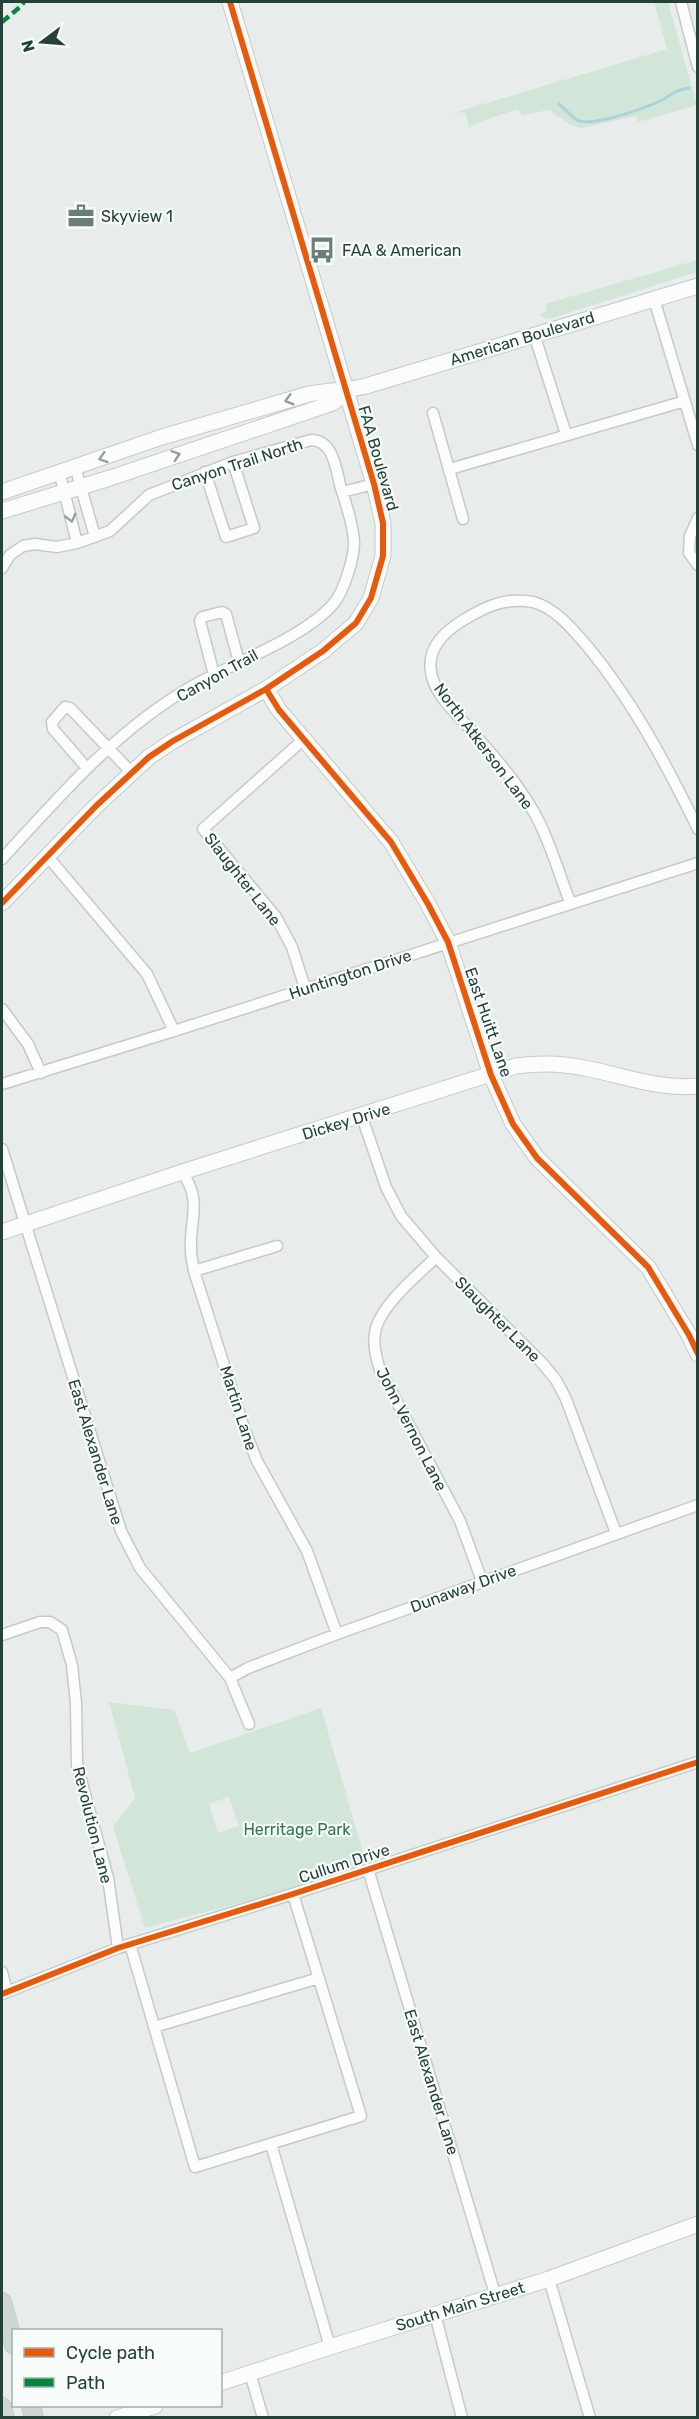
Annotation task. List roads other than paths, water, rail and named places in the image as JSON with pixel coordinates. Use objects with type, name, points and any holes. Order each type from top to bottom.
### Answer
[{"type":"main road","points":[[2,2302],[12,2338]]},
{"type":"main road","points":[[2,2407],[4,2418]]},
{"type":"street","name":"FAA Boulevard","points":[[2,903],[96,806],[149,757],[324,651],[356,623],[371,598],[383,556],[383,523],[374,484],[230,2]]},
{"type":"street","points":[[681,2],[698,67]]},
{"type":"street","name":"American Boulevard","points":[[2,492],[162,437],[309,394],[330,389],[346,391],[698,286]]},
{"type":"street","points":[[654,299],[698,445]]},
{"type":"street","points":[[534,334],[566,434]]},
{"type":"street","name":"American Boulevard","points":[[2,511],[81,488],[333,403],[346,391]]},
{"type":"street","points":[[450,470],[566,434],[685,401]]},
{"type":"street","points":[[433,413],[463,519]]},
{"type":"street","name":"Canyon Trail North","points":[[77,543],[110,531],[149,495],[233,462],[311,440],[319,440],[328,446],[342,492]]},
{"type":"street","points":[[205,472],[226,537],[254,528],[233,462]]},
{"type":"street","points":[[75,466],[95,537]]},
{"type":"street","points":[[2,568],[10,555],[23,546],[35,544],[57,547],[77,543],[59,471]]},
{"type":"street","points":[[342,492],[374,484]]},
{"type":"street","name":"Canyon Trail","points":[[2,859],[86,767],[108,748],[189,688],[299,630],[324,613],[336,601],[348,574],[354,542],[342,492]]},
{"type":"street","points":[[698,518],[690,536],[689,553],[698,565]]},
{"type":"street","name":"North Atkerson Lane","points":[[570,902],[536,816],[497,759],[446,702],[434,684],[431,655],[436,642],[460,622],[483,608],[499,601],[534,603],[553,611],[573,630],[606,670],[649,733],[698,829]]},
{"type":"street","points":[[214,675],[200,621],[202,617],[222,612],[226,614],[239,662]]},
{"type":"street","name":"East Huitt Lane","points":[[266,688],[279,710],[391,842],[448,942],[491,1075],[513,1124],[537,1158],[648,1267],[698,1354]]},
{"type":"street","points":[[86,767],[53,729],[52,722],[65,707],[70,708],[132,773]]},
{"type":"street","name":"Slaughter Lane","points":[[304,739],[203,829],[276,917],[292,947],[305,988]]},
{"type":"street","points":[[48,857],[147,974],[174,1031]]},
{"type":"street","name":"Huntington Drive","points":[[2,1084],[698,862]]},
{"type":"street","points":[[2,1009],[28,1044],[41,1073]]},
{"type":"street","name":"Dickey Drive","points":[[2,1232],[516,1066],[543,1063],[584,1068],[673,1088],[698,1086]]},
{"type":"street","name":"Slaughter Lane","points":[[362,1116],[392,1200],[401,1216],[436,1257],[543,1364],[556,1380],[566,1399],[616,1533]]},
{"type":"street","name":"East Alexander Lane","points":[[2,1149],[121,1531],[140,1568],[230,1678],[249,1724]]},
{"type":"street","name":"Martin Lane","points":[[182,1172],[193,1192],[195,1213],[191,1251],[194,1271],[244,1431],[257,1461],[307,1551],[337,1634]]},
{"type":"street","points":[[194,1271],[278,1246]]},
{"type":"street","name":"John Vernon Lane","points":[[436,1257],[394,1299],[381,1319],[376,1329],[376,1356],[380,1370],[460,1521],[482,1581]]},
{"type":"street","name":"Dunaway Drive","points":[[230,1678],[248,1668],[337,1634],[698,1505]]},
{"type":"street","name":"Revolution Lane","points":[[2,1635],[39,1622],[50,1622],[62,1630],[72,1665],[76,1703],[77,1765],[108,1878],[118,1948]]},
{"type":"street","name":"Cullum Drive","points":[[4,1993],[130,1944],[293,1894],[698,1762]]},
{"type":"street","name":"East Alexander Lane","points":[[368,1869],[495,2294]]},
{"type":"street","points":[[130,1944],[195,2166],[271,2144],[361,2116],[293,1894]]},
{"type":"street","points":[[2,1972],[4,1993]]},
{"type":"street","points":[[154,2027],[319,1978]]},
{"type":"street","points":[[271,2144],[330,2346]]},
{"type":"street","name":"South Main Street","points":[[222,2382],[330,2346],[549,2279],[698,2224]]},
{"type":"street","points":[[549,2279],[590,2418]]},
{"type":"street","points":[[435,2314],[462,2418]]},
{"type":"street","points":[[250,2373],[263,2418]]},
{"type":"street","points":[[117,2418],[152,2407]]},
{"type":"waterway","points":[[559,104],[577,120],[595,121],[633,111],[689,88]]},
{"type":"place","name":"Skyview 1","points":[[81,216]]},
{"type":"place","name":"FAA & American","points":[[322,250]]},
{"type":"park label","name":"Herritage Park","points":[[297,1829]]}]
